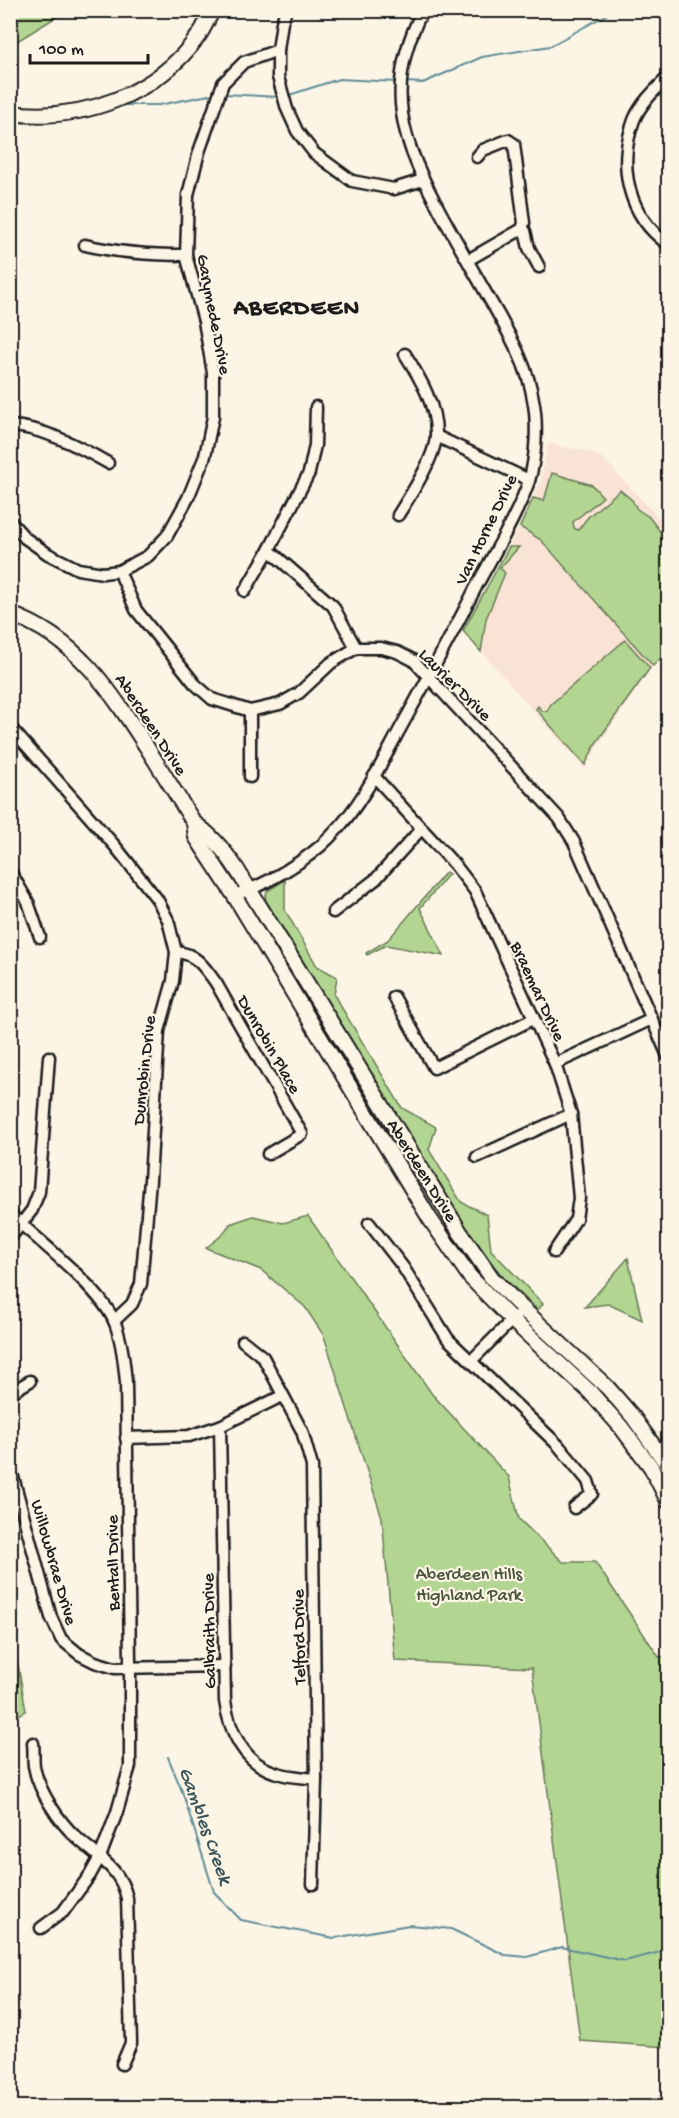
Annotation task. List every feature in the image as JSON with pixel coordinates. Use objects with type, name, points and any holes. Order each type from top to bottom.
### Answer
[{"type":"main road","points":[[10,113],[52,116],[96,108],[121,99],[153,81],[177,60],[199,35],[213,11]]},
{"type":"main road","name":"Aberdeen Drive","points":[[10,614],[35,625],[73,651],[113,694],[194,824],[196,837],[430,1219],[470,1277],[512,1320],[590,1392],[621,1427],[651,1467],[669,1501]]},
{"type":"main road","name":"Aberdeen Drive","points":[[194,824],[206,831],[222,848],[460,1232],[492,1278],[607,1387],[633,1417],[669,1466]]},
{"type":"street","points":[[286,10],[278,50],[278,77],[287,110],[297,131],[314,153],[352,181],[394,189],[423,180]]},
{"type":"street","name":"Van Horne Drive","points":[[234,896],[249,891],[309,855],[330,837],[352,811],[374,776],[429,675],[507,529],[529,480],[536,434],[533,399],[522,359],[423,180],[406,138],[401,112],[400,82],[405,53],[423,10]]},
{"type":"street","name":"Garymede Drive","points":[[119,572],[148,556],[167,536],[188,498],[205,456],[213,417],[213,373],[204,321],[186,255],[188,195],[199,152],[223,83],[243,62],[278,50]]},
{"type":"street","points":[[669,77],[650,95],[635,119],[625,159],[630,193],[642,220],[669,244]]},
{"type":"street","points":[[468,260],[522,229],[524,223],[514,144],[508,140],[483,150],[477,157]]},
{"type":"street","points":[[522,229],[525,231],[539,267]]},
{"type":"street","points":[[85,245],[134,255],[186,255]]},
{"type":"street","points":[[398,515],[429,459],[436,436],[431,405],[424,386],[405,354]]},
{"type":"street","points":[[245,591],[309,473],[315,445],[316,407]]},
{"type":"street","points":[[10,426],[28,427],[42,432],[108,463]]},
{"type":"street","points":[[436,436],[529,480]]},
{"type":"street","points":[[10,521],[26,538],[48,554],[78,568],[103,573],[119,572],[136,610],[195,684],[212,699],[250,711],[279,704],[299,693],[331,663],[356,648],[333,606],[269,550]]},
{"type":"street","name":"Laurier Drive","points":[[356,648],[381,648],[397,652],[413,660],[559,818],[574,842],[669,1056]]},
{"type":"street","points":[[250,711],[250,777]]},
{"type":"street","name":"Dunrobin Drive","points":[[10,727],[116,846],[157,899],[168,920],[176,952],[173,981],[159,1031],[141,1284],[132,1304],[114,1321]]},
{"type":"street","name":"Braemar Drive","points":[[374,776],[455,865],[475,891],[555,1064],[570,1114],[579,1198],[576,1219],[554,1251]]},
{"type":"street","points":[[333,912],[376,879],[422,828]]},
{"type":"street","points":[[10,871],[28,902],[40,937]]},
{"type":"street","name":"Dunrobin Place","points":[[176,952],[188,953],[204,967],[216,983],[302,1134],[268,1154]]},
{"type":"street","points":[[394,997],[434,1068],[533,1019]]},
{"type":"street","points":[[555,1064],[652,1019]]},
{"type":"street","points":[[10,1238],[32,1210],[39,1192],[49,1058]]},
{"type":"street","points":[[477,1157],[570,1114]]},
{"type":"street","name":"Bentall Drive","points":[[10,1214],[91,1288],[114,1321],[121,1343],[126,1382],[129,1766],[117,1812],[100,1857],[63,1912],[40,1928]]},
{"type":"street","points":[[369,1223],[403,1267],[448,1339],[558,1445],[588,1480],[592,1494],[574,1508]]},
{"type":"street","points":[[472,1360],[523,1309]]},
{"type":"street","name":"Telford Drive","points":[[243,1341],[263,1357],[302,1431],[312,1466],[316,1779],[313,1884]]},
{"type":"street","points":[[10,1393],[30,1381]]},
{"type":"street","points":[[126,1438],[189,1436],[220,1426],[282,1396]]},
{"type":"street","name":"Galbraith Drive","points":[[220,1426],[227,1716],[232,1731],[255,1762],[272,1772],[316,1779]]},
{"type":"street","name":"Willowbrae Drive","points":[[10,1466],[51,1617],[61,1639],[78,1654],[116,1668],[225,1666]]},
{"type":"street","points":[[33,1743],[34,1767],[55,1812],[78,1839],[100,1857],[123,1884],[126,1898],[131,2043],[122,2064]]},
{"type":"shaded area","points":[[548,444],[587,451],[602,457],[668,528],[668,651],[653,666],[599,744],[585,769],[463,631],[519,527],[541,479]]},
{"type":"green space","points":[[11,10],[66,10],[66,11],[11,45]]},
{"type":"green space","points":[[552,473],[592,485],[603,497],[573,522],[574,528],[578,530],[588,517],[620,490],[632,500],[637,509],[649,517],[668,542],[668,651],[653,666],[541,540],[520,527],[533,498],[544,501]]},
{"type":"green space","points":[[509,547],[519,547],[500,568],[505,573],[486,619],[481,652],[463,631]]},
{"type":"green space","points":[[625,640],[650,668],[596,743],[585,765],[536,709],[538,706],[542,711],[547,711],[551,704]]},
{"type":"green space","points":[[446,872],[449,874],[420,908],[444,956],[386,945],[367,955],[366,953],[388,940]]},
{"type":"green space","points":[[285,880],[285,910],[317,966],[337,977],[334,995],[402,1108],[436,1127],[429,1150],[461,1202],[487,1215],[491,1250],[543,1304],[538,1310],[504,1278],[475,1243],[265,899],[267,891]]},
{"type":"green space","name":"Aberdeen Hills Highland Park","points":[[253,1216],[283,1223],[308,1216],[432,1394],[509,1477],[519,1519],[563,1562],[595,1562],[659,1657],[668,1656],[668,2047],[580,2041],[532,1668],[395,1661],[382,1518],[324,1336],[305,1307],[261,1270],[206,1248],[222,1235],[230,1224]]},
{"type":"green space","points":[[628,1258],[642,1320],[608,1304],[585,1307]]},
{"type":"green space","points":[[11,1624],[26,1711],[10,1719]]},
{"type":"waterway","points":[[406,82],[423,83],[482,57],[550,46],[615,10]]},
{"type":"waterway","points":[[286,96],[339,79],[397,82]]},
{"type":"waterway","points":[[119,105],[159,105],[214,94]]},
{"type":"waterway","points":[[223,94],[280,97]]},
{"type":"waterway","points":[[53,106],[65,106]]},
{"type":"waterway","name":"Gambles Creek","points":[[168,1757],[182,1791],[214,1892],[241,1920],[334,1938],[409,1925],[451,1929],[505,1955],[527,1957],[562,1947],[625,1961],[668,1950]]},
{"type":"district","name":"ABERDEEN","points":[[297,306]]}]
